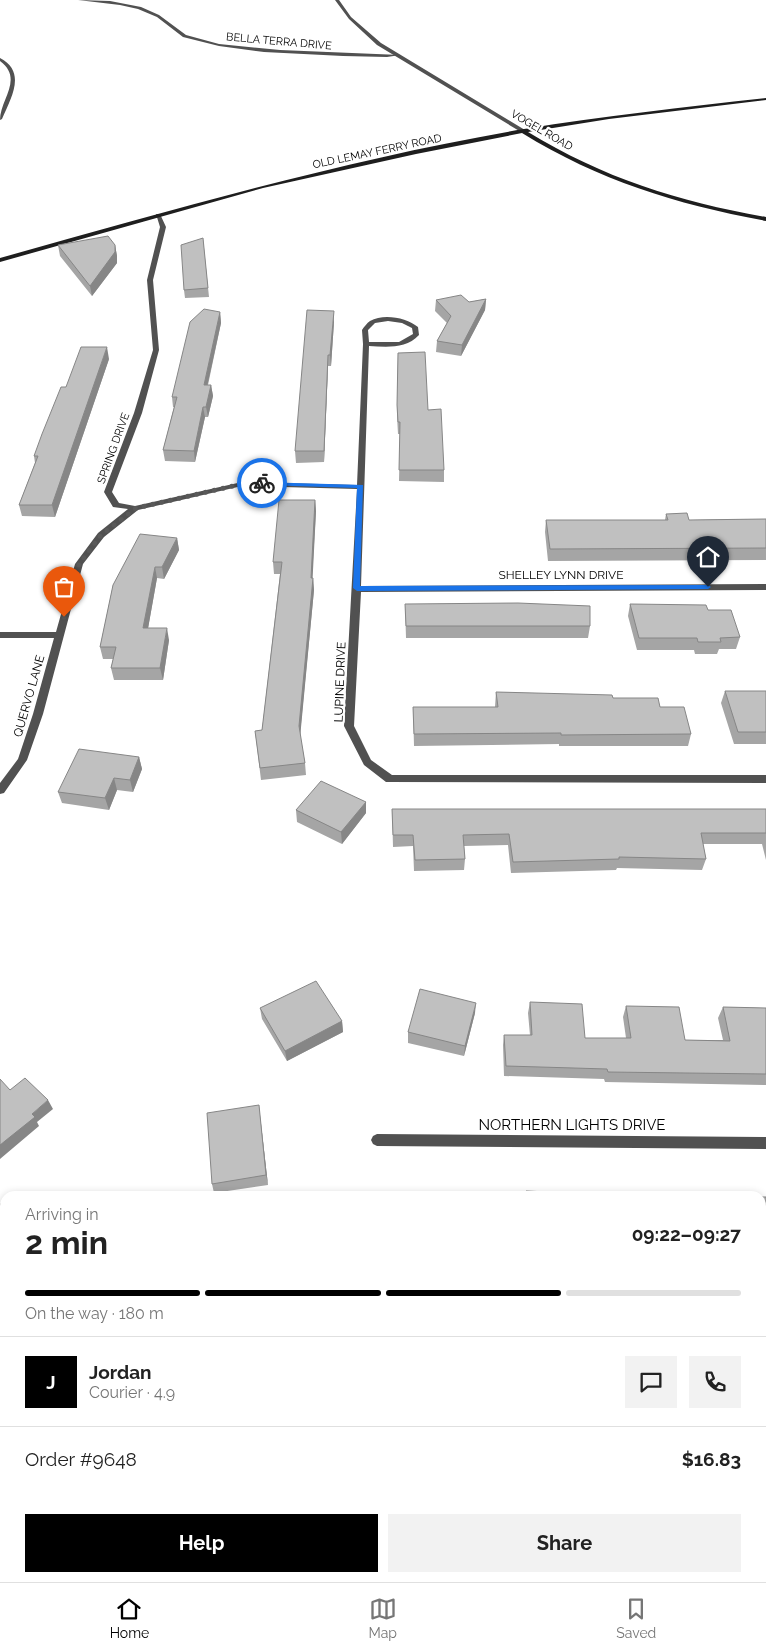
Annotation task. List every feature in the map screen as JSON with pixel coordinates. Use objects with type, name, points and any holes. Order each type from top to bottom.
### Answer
[{"type":"main road","name":"OLD LEMAY FERRY ROAD","points":[[0,260],[158,215],[313,174],[522,131],[645,113],[766,99]]},
{"type":"main road","name":"VOGEL ROAD","points":[[522,131],[586,166],[638,188],[684,202],[766,220]]},
{"type":"street","name":"BELLA TERRA DRIVE","points":[[80,0],[121,4],[146,10],[162,18],[186,37],[226,46],[262,51],[374,56],[398,55]]},
{"type":"street","name":"VOGEL ROAD","points":[[337,0],[350,18],[379,44],[522,131]]},
{"type":"street","points":[[0,59],[11,66],[14,76],[0,119]]},
{"type":"street","name":"SPRING DRIVE","points":[[136,508],[116,505],[108,492],[138,413],[156,350],[150,280],[163,227],[158,215]]},
{"type":"street","name":"LUPINE DRIVE","points":[[366,344],[406,342],[412,339],[417,331],[415,327],[404,321],[380,320],[373,322],[365,330],[357,588],[349,726],[367,762],[390,779],[766,779]]},
{"type":"street","points":[[136,508],[242,484],[360,486]]},
{"type":"street","name":"QUERVO LANE","points":[[0,790],[22,760],[38,714],[79,564],[101,535],[136,508]]},
{"type":"street","name":"SHELLEY LYNN DRIVE","points":[[357,588],[766,587]]},
{"type":"street","points":[[0,635],[60,635]]},
{"type":"street","name":"NORTHERN LIGHTS DRIVE","points":[[377,1140],[766,1143]]},
{"type":"building","points":[[108,236],[115,245],[115,252],[90,286],[58,245]]},
{"type":"building","points":[[203,238],[208,288],[184,290],[181,245]]},
{"type":"building","points":[[461,295],[469,302],[486,299],[462,345],[437,341],[451,316],[436,300]]},
{"type":"building","points":[[204,309],[220,312],[204,385],[211,385],[206,407],[203,407],[194,451],[163,450],[177,397],[172,397],[190,322]]},
{"type":"building","points":[[307,310],[334,311],[330,355],[328,355],[324,451],[295,451]]},
{"type":"building","points":[[81,347],[107,347],[52,505],[19,505],[38,456],[34,456],[42,434],[61,387],[66,387]]},
{"type":"building","points":[[425,352],[428,410],[441,409],[444,470],[399,470],[398,353]]},
{"type":"building","points":[[279,500],[315,500],[311,578],[313,578],[299,726],[305,763],[260,768],[255,731],[262,730],[282,562],[273,562]]},
{"type":"building","points":[[687,513],[689,520],[766,519],[766,548],[550,549],[546,520],[668,520],[666,514]]},
{"type":"building","points":[[140,534],[177,538],[162,567],[155,567],[143,628],[167,628],[160,668],[111,668],[116,647],[100,647],[113,585]]},
{"type":"building","points":[[518,603],[590,606],[590,626],[406,626],[405,604]]},
{"type":"building","points":[[630,604],[706,605],[708,610],[731,610],[740,637],[720,638],[721,642],[698,642],[697,638],[639,638]]},
{"type":"building","points":[[725,691],[766,691],[766,732],[738,732]]},
{"type":"building","points":[[496,692],[612,695],[613,698],[658,698],[660,707],[684,707],[691,734],[414,734],[413,707],[498,707]]},
{"type":"building","points":[[79,749],[139,757],[130,780],[114,778],[105,798],[58,792]]},
{"type":"building","points":[[321,781],[366,802],[341,832],[296,810]]},
{"type":"building","points":[[392,809],[766,809],[766,833],[701,833],[706,859],[619,857],[619,859],[513,862],[509,834],[463,835],[465,859],[415,860],[413,835],[393,835]]},
{"type":"building","points":[[316,981],[342,1021],[285,1051],[260,1008]]},
{"type":"building","points":[[420,989],[476,1003],[465,1046],[408,1032]]},
{"type":"building","points":[[530,1002],[582,1004],[585,1038],[631,1038],[626,1006],[679,1007],[685,1040],[730,1041],[723,1007],[766,1008],[766,1074],[608,1072],[607,1069],[506,1066],[504,1035],[532,1035]]},
{"type":"building","points":[[25,1078],[48,1100],[32,1114],[35,1117],[0,1145],[0,1079],[10,1090]]},
{"type":"building","points":[[259,1105],[266,1175],[212,1184],[207,1113]]},
{"type":"way so far","points":[[64,617],[79,564],[101,535],[136,508],[242,484],[262,483]]},
{"type":"route","points":[[262,483],[360,486],[357,588],[708,587]]}]
